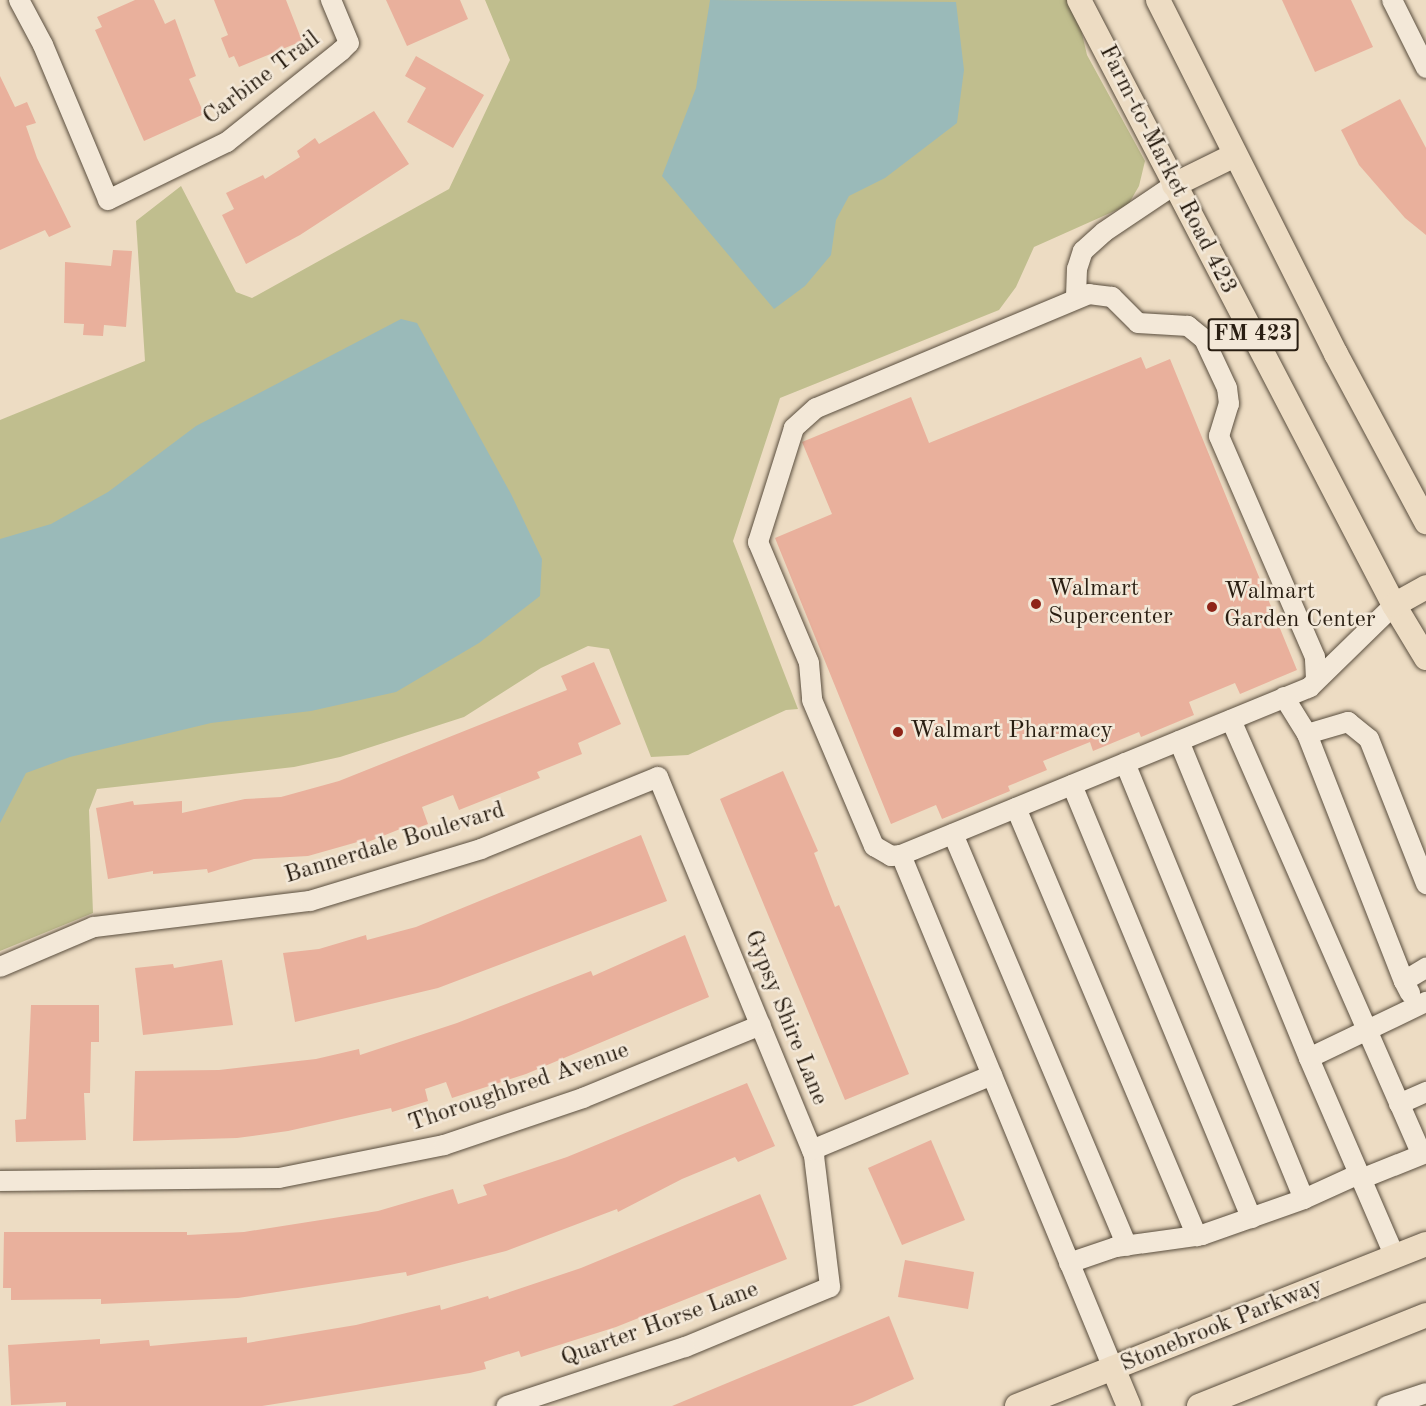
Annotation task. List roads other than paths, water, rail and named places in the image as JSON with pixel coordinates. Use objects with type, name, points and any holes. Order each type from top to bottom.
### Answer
[{"type":"main road","name":"Farm-to-Market Road 423","points":[[1079,0],[1394,605],[1426,658]]},
{"type":"main road","name":"FM 423","points":[[1158,0],[1235,154],[1426,522]]},
{"type":"main road","points":[[1174,185],[1235,154]]},
{"type":"main road","points":[[1394,605],[1426,587]]},
{"type":"main road","name":"Stonebrook Parkway","points":[[1017,1406],[1426,1244]]},
{"type":"main road","points":[[1199,1406],[1426,1314]]},
{"type":"main road","points":[[1113,1368],[1129,1406]]},
{"type":"street","name":"Carbine Trail","points":[[19,0],[43,45],[108,200],[227,142],[349,44],[331,0]]},
{"type":"street","points":[[1392,0],[1420,46],[1426,68]]},
{"type":"street","points":[[1076,297],[1077,269],[1083,251],[1104,232],[1174,185]]},
{"type":"street","points":[[1316,679],[1315,657],[1219,436],[1229,404],[1227,388],[1204,339],[1188,326],[1138,323],[1112,297],[1101,293],[1076,297],[803,416],[794,428],[762,522],[758,542],[808,663],[812,700],[874,846],[891,856],[901,855],[1310,687],[1394,605]]},
{"type":"street","points":[[1284,697],[1306,734],[1404,981],[1421,1004],[1309,1058]]},
{"type":"street","points":[[1069,1263],[1127,1246],[1197,1236],[1304,1199],[1423,1153],[1366,1031],[1231,720]]},
{"type":"street","points":[[1306,734],[1348,722],[1369,739],[1426,884]]},
{"type":"street","points":[[1179,741],[1309,1058],[1395,1257]]},
{"type":"street","points":[[1125,763],[1304,1199]]},
{"type":"street","name":"Bannerdale Boulevard","points":[[0,967],[94,927],[310,901],[481,849],[658,777]]},
{"type":"street","name":"Gypsy Shire Lane","points":[[658,777],[812,1150],[830,1287]]},
{"type":"street","points":[[1072,785],[1251,1218]]},
{"type":"street","points":[[1016,808],[1197,1236]]},
{"type":"street","points":[[953,834],[1127,1246]]},
{"type":"street","points":[[901,855],[1113,1368]]},
{"type":"street","points":[[1404,981],[1426,968]]},
{"type":"street","name":"Thoroughbred Avenue","points":[[0,1181],[279,1178],[444,1145],[583,1098],[761,1025]]},
{"type":"street","points":[[812,1150],[992,1075]]},
{"type":"street","points":[[1399,1104],[1426,1092]]},
{"type":"street","name":"Quarter Horse Lane","points":[[507,1406],[685,1347],[830,1287]]},
{"type":"street","points":[[1387,1406],[1426,1393]]},
{"type":"water","points":[[710,0],[956,2],[964,70],[957,123],[885,178],[849,196],[836,220],[831,255],[805,286],[774,309],[662,176],[696,88]]},
{"type":"water","points":[[401,319],[417,323],[511,494],[542,559],[540,596],[479,643],[396,692],[311,711],[211,723],[70,757],[26,773],[0,823],[0,539],[51,524],[108,492],[196,426]]},
{"type":"place","name":"Walmart Supercenter","points":[[1036,604]]},
{"type":"place","name":"Walmart Garden Center","points":[[1212,607]]},
{"type":"place","name":"Walmart Pharmacy","points":[[898,732]]}]
